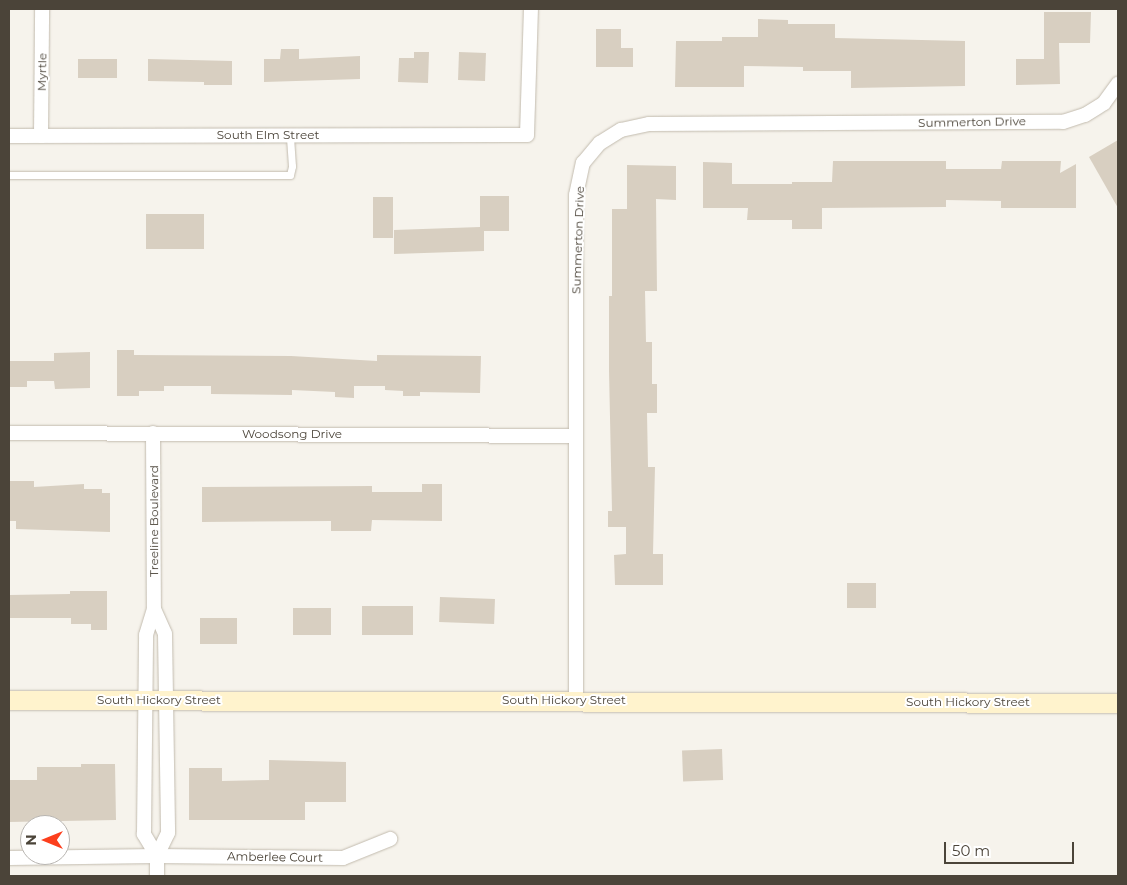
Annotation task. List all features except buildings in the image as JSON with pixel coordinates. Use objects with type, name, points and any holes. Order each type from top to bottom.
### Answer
[{"type":"street","name":"Myrtle","points":[[41,136],[42,9]]},
{"type":"street","name":"South Elm Street","points":[[9,136],[527,135],[532,9]]},
{"type":"street","name":"Summerton Drive","points":[[576,700],[576,195],[583,163],[600,143],[621,130],[649,124],[1063,122],[1085,115],[1104,103],[1118,84]]},
{"type":"street","name":"Woodsong Drive","points":[[9,432],[576,436]]},
{"type":"street","name":"Treeline Boulevard","points":[[154,433],[154,609],[146,634],[144,834],[157,856]]},
{"type":"street","name":"Treeline Boulevard","points":[[154,609],[165,634],[168,834],[157,856]]},
{"type":"street","name":"South Hickory Street","points":[[9,700],[576,700],[1118,703]]},
{"type":"street","name":"Amberlee Court","points":[[9,858],[157,856],[343,858],[390,840]]},
{"type":"street","points":[[157,856],[157,876]]},
{"type":"lane","points":[[9,175],[290,175],[292,166],[290,135]]}]
